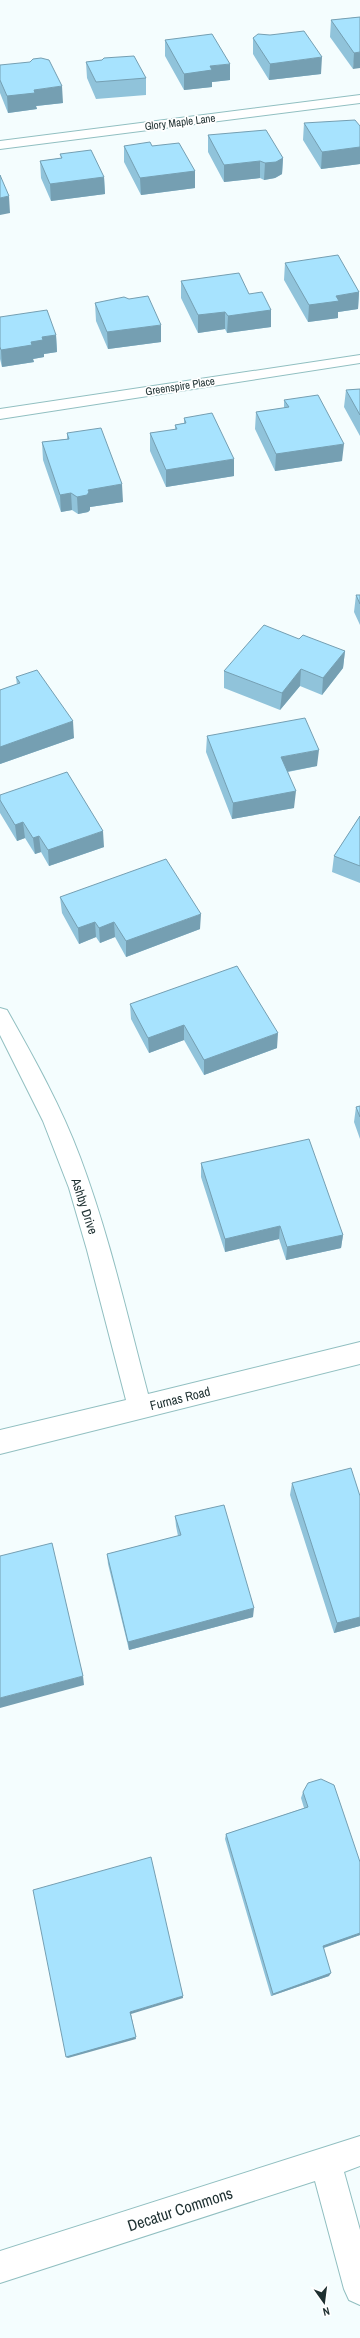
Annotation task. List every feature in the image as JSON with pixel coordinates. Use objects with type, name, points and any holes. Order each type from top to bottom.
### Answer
[{"type":"street","name":"Glory Maple Lane","points":[[0,145],[360,99]]},
{"type":"street","name":"Greenspire Place","points":[[0,414],[360,359]]},
{"type":"street","name":"Ashby Drive","points":[[0,1016],[28,1066],[68,1156],[93,1233],[140,1408]]},
{"type":"street","name":"Furnas Road","points":[[0,1442],[360,1353]]},
{"type":"street","name":"Decatur Commons","points":[[0,2267],[360,2151]]},
{"type":"street","points":[[326,2162],[360,2289]]},
{"type":"building","points":[[360,17],[360,52],[354,53],[331,20]]},
{"type":"building","points":[[304,31],[322,57],[270,64],[253,38],[258,34],[270,35]]},
{"type":"building","points":[[212,34],[230,64],[210,66],[212,70],[184,74],[165,40]]},
{"type":"building","points":[[134,56],[146,78],[96,82],[86,62],[102,60],[104,58]]},
{"type":"building","points":[[41,58],[49,60],[62,86],[34,90],[35,93],[7,96],[0,80],[0,65],[30,62],[33,59]]},
{"type":"building","points":[[355,120],[360,126],[360,147],[322,152],[304,123]]},
{"type":"building","points":[[266,130],[283,158],[276,162],[265,163],[260,161],[224,165],[208,135]]},
{"type":"building","points":[[150,142],[152,146],[179,143],[195,171],[140,178],[124,146]]},
{"type":"building","points":[[91,150],[104,177],[50,184],[40,161],[62,158],[60,154]]},
{"type":"building","points":[[0,175],[9,196],[0,198]]},
{"type":"building","points":[[338,255],[359,292],[336,296],[339,301],[309,305],[285,263]]},
{"type":"building","points":[[239,273],[249,294],[262,292],[271,310],[228,316],[225,312],[198,315],[181,281]]},
{"type":"building","points":[[148,296],[161,325],[107,332],[95,303],[124,297],[129,299]]},
{"type":"building","points":[[47,310],[56,335],[42,337],[43,340],[31,342],[32,345],[1,350],[0,317]]},
{"type":"building","points":[[360,389],[360,415],[346,390]]},
{"type":"building","points":[[318,395],[344,444],[276,454],[256,412],[289,407],[284,400]]},
{"type":"building","points":[[212,413],[234,459],[166,470],[150,433],[177,429],[175,425],[186,423],[184,418]]},
{"type":"building","points":[[101,428],[122,484],[88,490],[89,492],[87,495],[77,497],[71,493],[60,495],[42,442],[69,439],[67,433]]},
{"type":"building","points":[[356,595],[360,595],[360,604]]},
{"type":"building","points":[[264,625],[299,639],[303,635],[345,651],[323,678],[301,669],[282,693],[224,671]]},
{"type":"building","points":[[37,670],[73,721],[0,747],[0,690],[20,683],[16,677]]},
{"type":"building","points":[[305,718],[319,750],[281,757],[296,791],[233,803],[207,736]]},
{"type":"building","points":[[67,772],[103,831],[48,850],[39,836],[33,838],[23,822],[15,825],[0,800],[0,795]]},
{"type":"building","points":[[360,816],[360,866],[334,856]]},
{"type":"building","points":[[166,859],[201,914],[126,941],[114,922],[99,928],[95,922],[78,928],[60,897]]},
{"type":"building","points":[[237,966],[278,1033],[204,1060],[184,1025],[148,1038],[130,1004]]},
{"type":"building","points":[[360,1106],[360,1117],[356,1107]]},
{"type":"building","points":[[309,1139],[343,1235],[287,1247],[280,1226],[225,1239],[201,1163]]},
{"type":"building","points":[[351,1468],[360,1496],[360,1617],[337,1623],[292,1483]]},
{"type":"building","points":[[224,1505],[254,1608],[128,1642],[107,1554],[181,1535],[175,1516]]},
{"type":"building","points":[[52,1543],[83,1676],[0,1698],[0,1556]]},
{"type":"building","points":[[321,1779],[334,1785],[360,1862],[360,1933],[323,1946],[331,1973],[273,1994],[226,1834],[308,1807],[303,1792],[308,1783]]},
{"type":"building","points":[[151,1857],[183,1996],[130,2012],[136,2037],[66,2057],[33,1890]]}]
